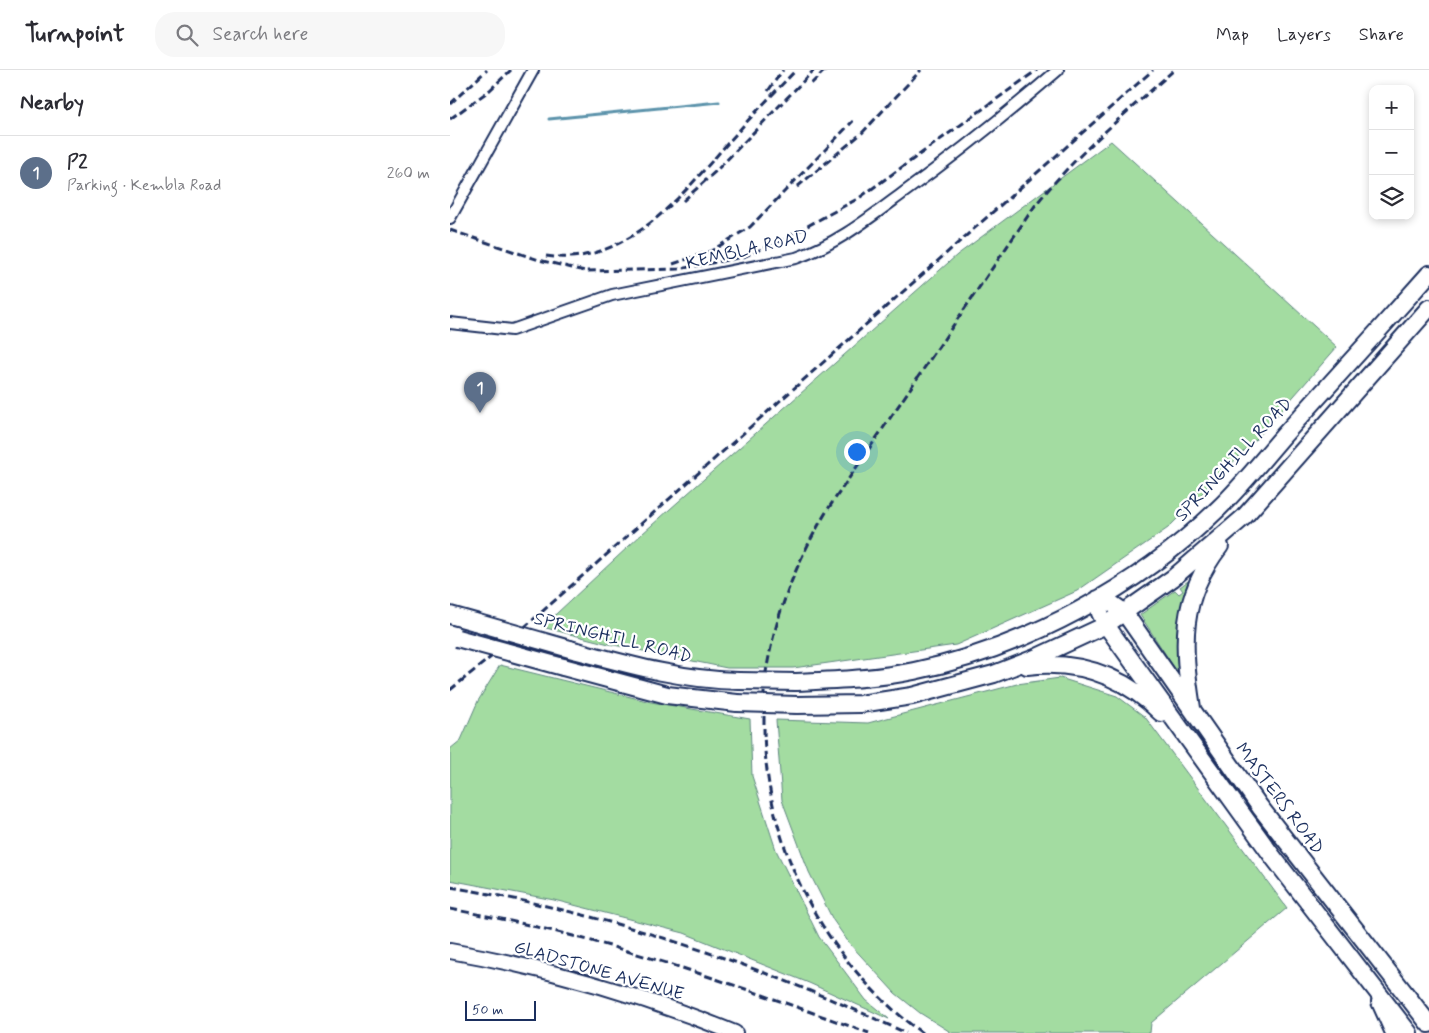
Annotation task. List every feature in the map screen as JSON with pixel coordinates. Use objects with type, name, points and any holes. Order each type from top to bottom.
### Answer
[{"type":"main road","name":"SPRINGHILL ROAD","points":[[450,615],[650,671],[684,677],[739,681],[796,682],[879,676],[914,671],[958,659],[1020,638],[1099,599],[1152,564],[1220,508],[1429,274]]},
{"type":"main road","points":[[1192,711],[1184,645],[1188,608],[1206,568],[1244,517],[1429,308]]},
{"type":"main road","points":[[994,674],[1035,658],[1106,624],[1173,578],[1244,517]]},
{"type":"main road","name":"MASTERS ROAD","points":[[1099,599],[1111,603],[1124,612],[1260,807],[1429,1024]]},
{"type":"main road","points":[[1099,599],[1100,613],[1106,624],[1273,857],[1410,1033]]},
{"type":"main road","points":[[453,637],[667,695],[737,703],[797,705],[860,704],[912,696],[994,674],[1044,665],[1082,668],[1105,674],[1137,692],[1191,742]]},
{"type":"main road","name":"GLADSTONE AVENUE","points":[[450,951],[546,972],[620,993],[735,1033]]},
{"type":"main road","points":[[1362,973],[1387,1016],[1393,1033]]},
{"type":"street","points":[[450,218],[533,70]]},
{"type":"street","name":"KEMBLA ROAD","points":[[450,323],[512,330],[612,295],[796,258],[817,251],[846,235],[971,144],[1058,70]]},
{"type":"green space","points":[[1111,141],[1337,347],[1258,437],[1168,528],[1077,591],[956,645],[793,668],[727,668],[609,644],[542,627],[643,533],[957,255]]},
{"type":"green space","points":[[1188,581],[1178,622],[1179,675],[1140,615],[1175,590],[1179,594],[1183,591],[1180,587]]},
{"type":"green space","points":[[500,665],[651,702],[750,719],[752,776],[776,850],[819,937],[866,1000],[889,1019],[809,983],[684,933],[554,900],[450,880],[450,749],[461,740],[478,701]]},
{"type":"green space","points":[[1060,678],[1117,696],[1145,717],[1287,908],[1151,1023],[1150,1033],[952,1033],[920,1013],[895,993],[849,943],[833,920],[809,872],[782,800],[776,720],[868,723],[1017,684]]},
{"type":"waterway","points":[[549,119],[719,102]]},
{"type":"railway","points":[[450,104],[487,70]]},
{"type":"railway","points":[[450,119],[490,90],[511,70]]},
{"type":"railway","points":[[768,91],[783,70]]},
{"type":"railway","points":[[546,256],[576,256],[604,250],[630,237],[654,220],[697,178],[796,70]]},
{"type":"railway","points":[[683,201],[717,170],[814,70]]},
{"type":"railway","points":[[811,84],[825,70]]},
{"type":"railway","points":[[797,187],[862,133],[921,70]]},
{"type":"railway","points":[[450,230],[539,260],[585,271],[679,269],[743,257],[778,242],[859,198],[1037,70]]},
{"type":"railway","points":[[450,690],[491,657],[1153,70]]},
{"type":"railway","points":[[922,1033],[887,1004],[855,971],[828,935],[806,896],[787,854],[774,811],[766,766],[764,694],[771,646],[783,605],[798,565],[828,509],[1034,207],[1083,152],[1174,70]]},
{"type":"railway","points":[[673,264],[711,251],[750,227],[853,121]]},
{"type":"railway","points":[[450,887],[568,911],[683,944],[796,985],[906,1033]]},
{"type":"railway","points":[[450,909],[558,932],[610,946],[713,978],[869,1033]]},
{"type":"place","name":"P2","points":[[480,413]]}]
